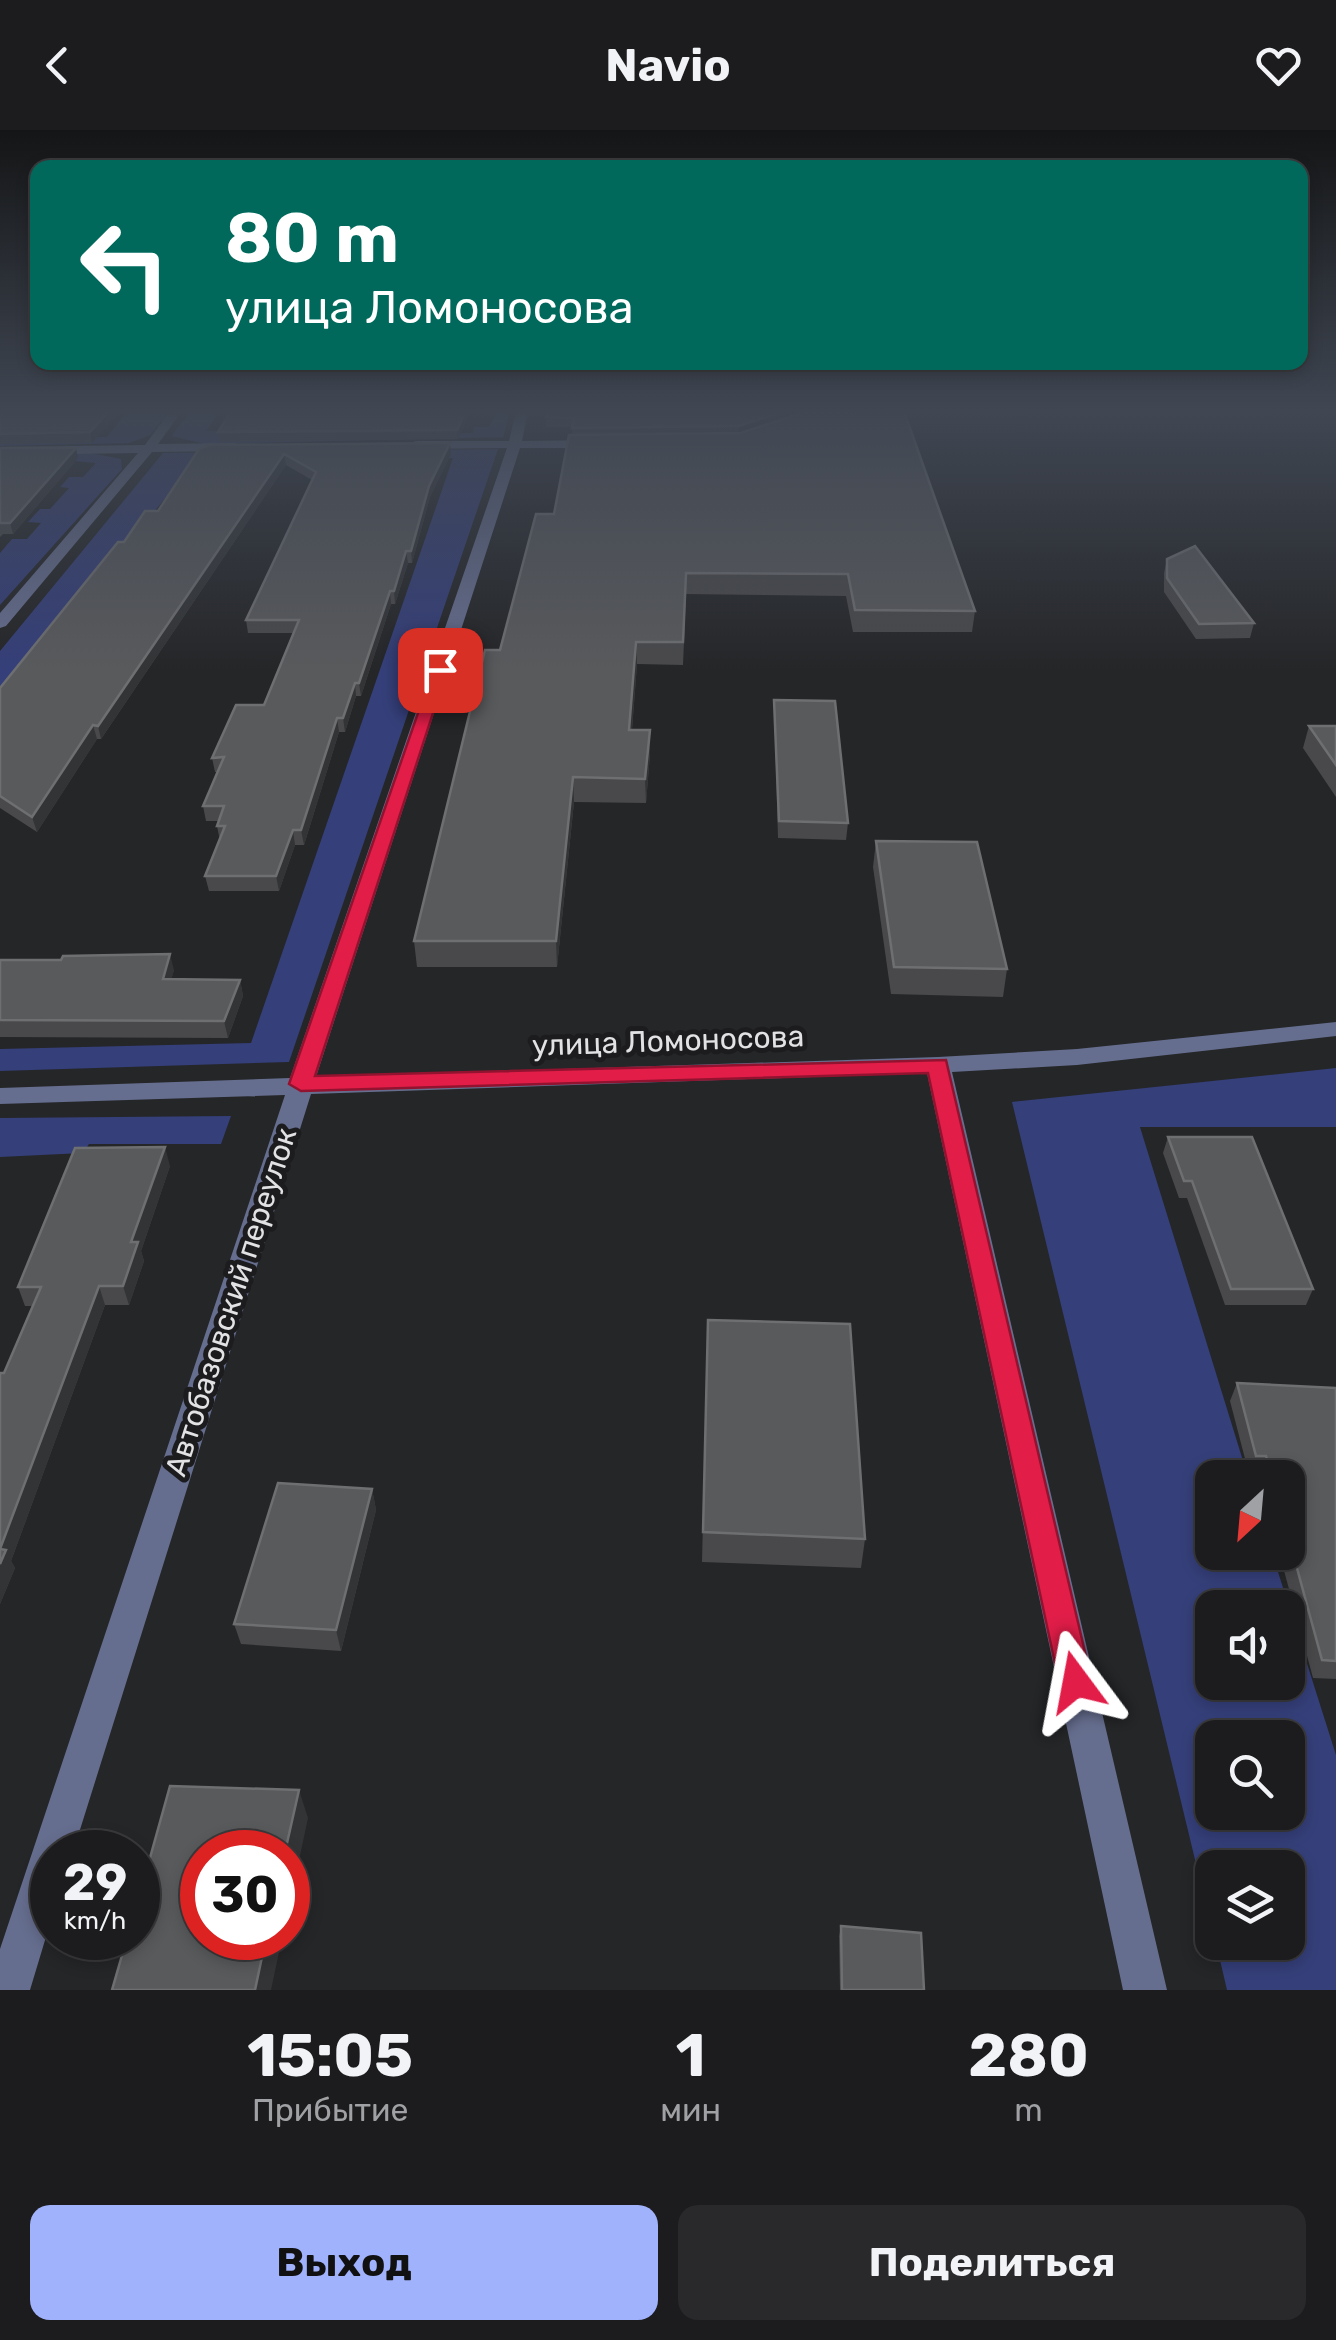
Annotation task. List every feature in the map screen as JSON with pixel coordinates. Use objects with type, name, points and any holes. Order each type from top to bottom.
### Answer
[{"type":"street","points":[[0,623],[107,498]]},
{"type":"street","name":"Автобазовский переулок","points":[[60,1830],[301,1084],[497,498]]},
{"type":"street","name":"улица Ломоносова","points":[[0,1096],[938,1065],[1077,1057],[1336,1029]]},
{"type":"street","points":[[938,1065],[1144,1990]]},
{"type":"street","name":"Автобазовский переулок","points":[[8,1990],[30,1923]]},
{"type":"shaded area","points":[[60,498],[96,498],[0,605],[0,553],[12,539],[27,539],[41,523],[28,522],[40,509],[50,509]]},
{"type":"shaded area","points":[[126,498],[165,498],[0,704],[0,651]]},
{"type":"shaded area","points":[[439,498],[481,498],[289,1062],[0,1071],[0,1049],[251,1043]]},
{"type":"shaded area","points":[[1336,1068],[1336,1127],[1140,1127],[1243,1460],[1195,1460],[1195,1570],[1277,1570],[1284,1590],[1195,1590],[1195,1700],[1305,1700],[1305,1657],[1336,1755],[1336,1990],[1227,1990],[1220,1960],[1305,1960],[1305,1850],[1195,1850],[1195,1860],[1012,1102]]},
{"type":"shaded area","points":[[231,1116],[221,1144],[89,1144],[83,1153],[0,1157],[0,1118]]},
{"type":"building","points":[[0,498],[32,498],[10,523],[0,523]]},
{"type":"building","points":[[167,498],[254,498],[32,817],[0,796],[0,688],[118,542],[124,542],[145,511],[158,511]]},
{"type":"building","points":[[304,498],[426,498],[411,551],[406,551],[394,591],[390,591],[359,683],[355,683],[343,718],[337,718],[301,830],[293,830],[276,876],[205,876],[225,826],[217,826],[224,806],[203,806],[224,757],[212,758],[236,705],[264,705],[299,620],[246,620]]},
{"type":"building","points":[[557,498],[935,498],[975,611],[855,610],[848,574],[686,573],[683,642],[636,642],[629,730],[650,730],[645,779],[573,777],[556,941],[414,941],[485,650],[500,650],[536,514],[554,514]]},
{"type":"building","points":[[1195,546],[1254,623],[1199,624],[1167,578],[1167,559]]},
{"type":"building","points":[[774,700],[835,701],[848,823],[779,821]]},
{"type":"building","points":[[1309,726],[1336,726],[1336,765]]},
{"type":"building","points":[[876,841],[977,842],[1007,969],[894,967]]},
{"type":"building","points":[[170,954],[163,979],[240,980],[224,1021],[0,1020],[0,960]]},
{"type":"building","points":[[1168,1137],[1252,1137],[1313,1289],[1231,1289],[1192,1181],[1184,1181]]},
{"type":"building","points":[[165,1147],[131,1242],[138,1242],[123,1286],[99,1286],[0,1549],[0,1373],[4,1373],[41,1287],[18,1287],[75,1148]]},
{"type":"building","points":[[708,1320],[850,1324],[865,1539],[703,1532]]},
{"type":"building","points":[[1237,1383],[1336,1388],[1336,1661],[1322,1660],[1298,1570],[1305,1570],[1305,1460],[1267,1460],[1266,1456],[1256,1456]]},
{"type":"building","points":[[278,1483],[372,1489],[336,1630],[234,1624]]},
{"type":"building","points":[[170,1786],[299,1790],[290,1830],[180,1830],[180,1960],[261,1960],[255,1990],[112,1990],[121,1960],[160,1960],[158,1830]]},
{"type":"building","points":[[841,1926],[921,1933],[924,1990],[842,1990]]},
{"type":"route","points":[[440,670],[301,1084],[938,1065],[1076,1682]]}]
